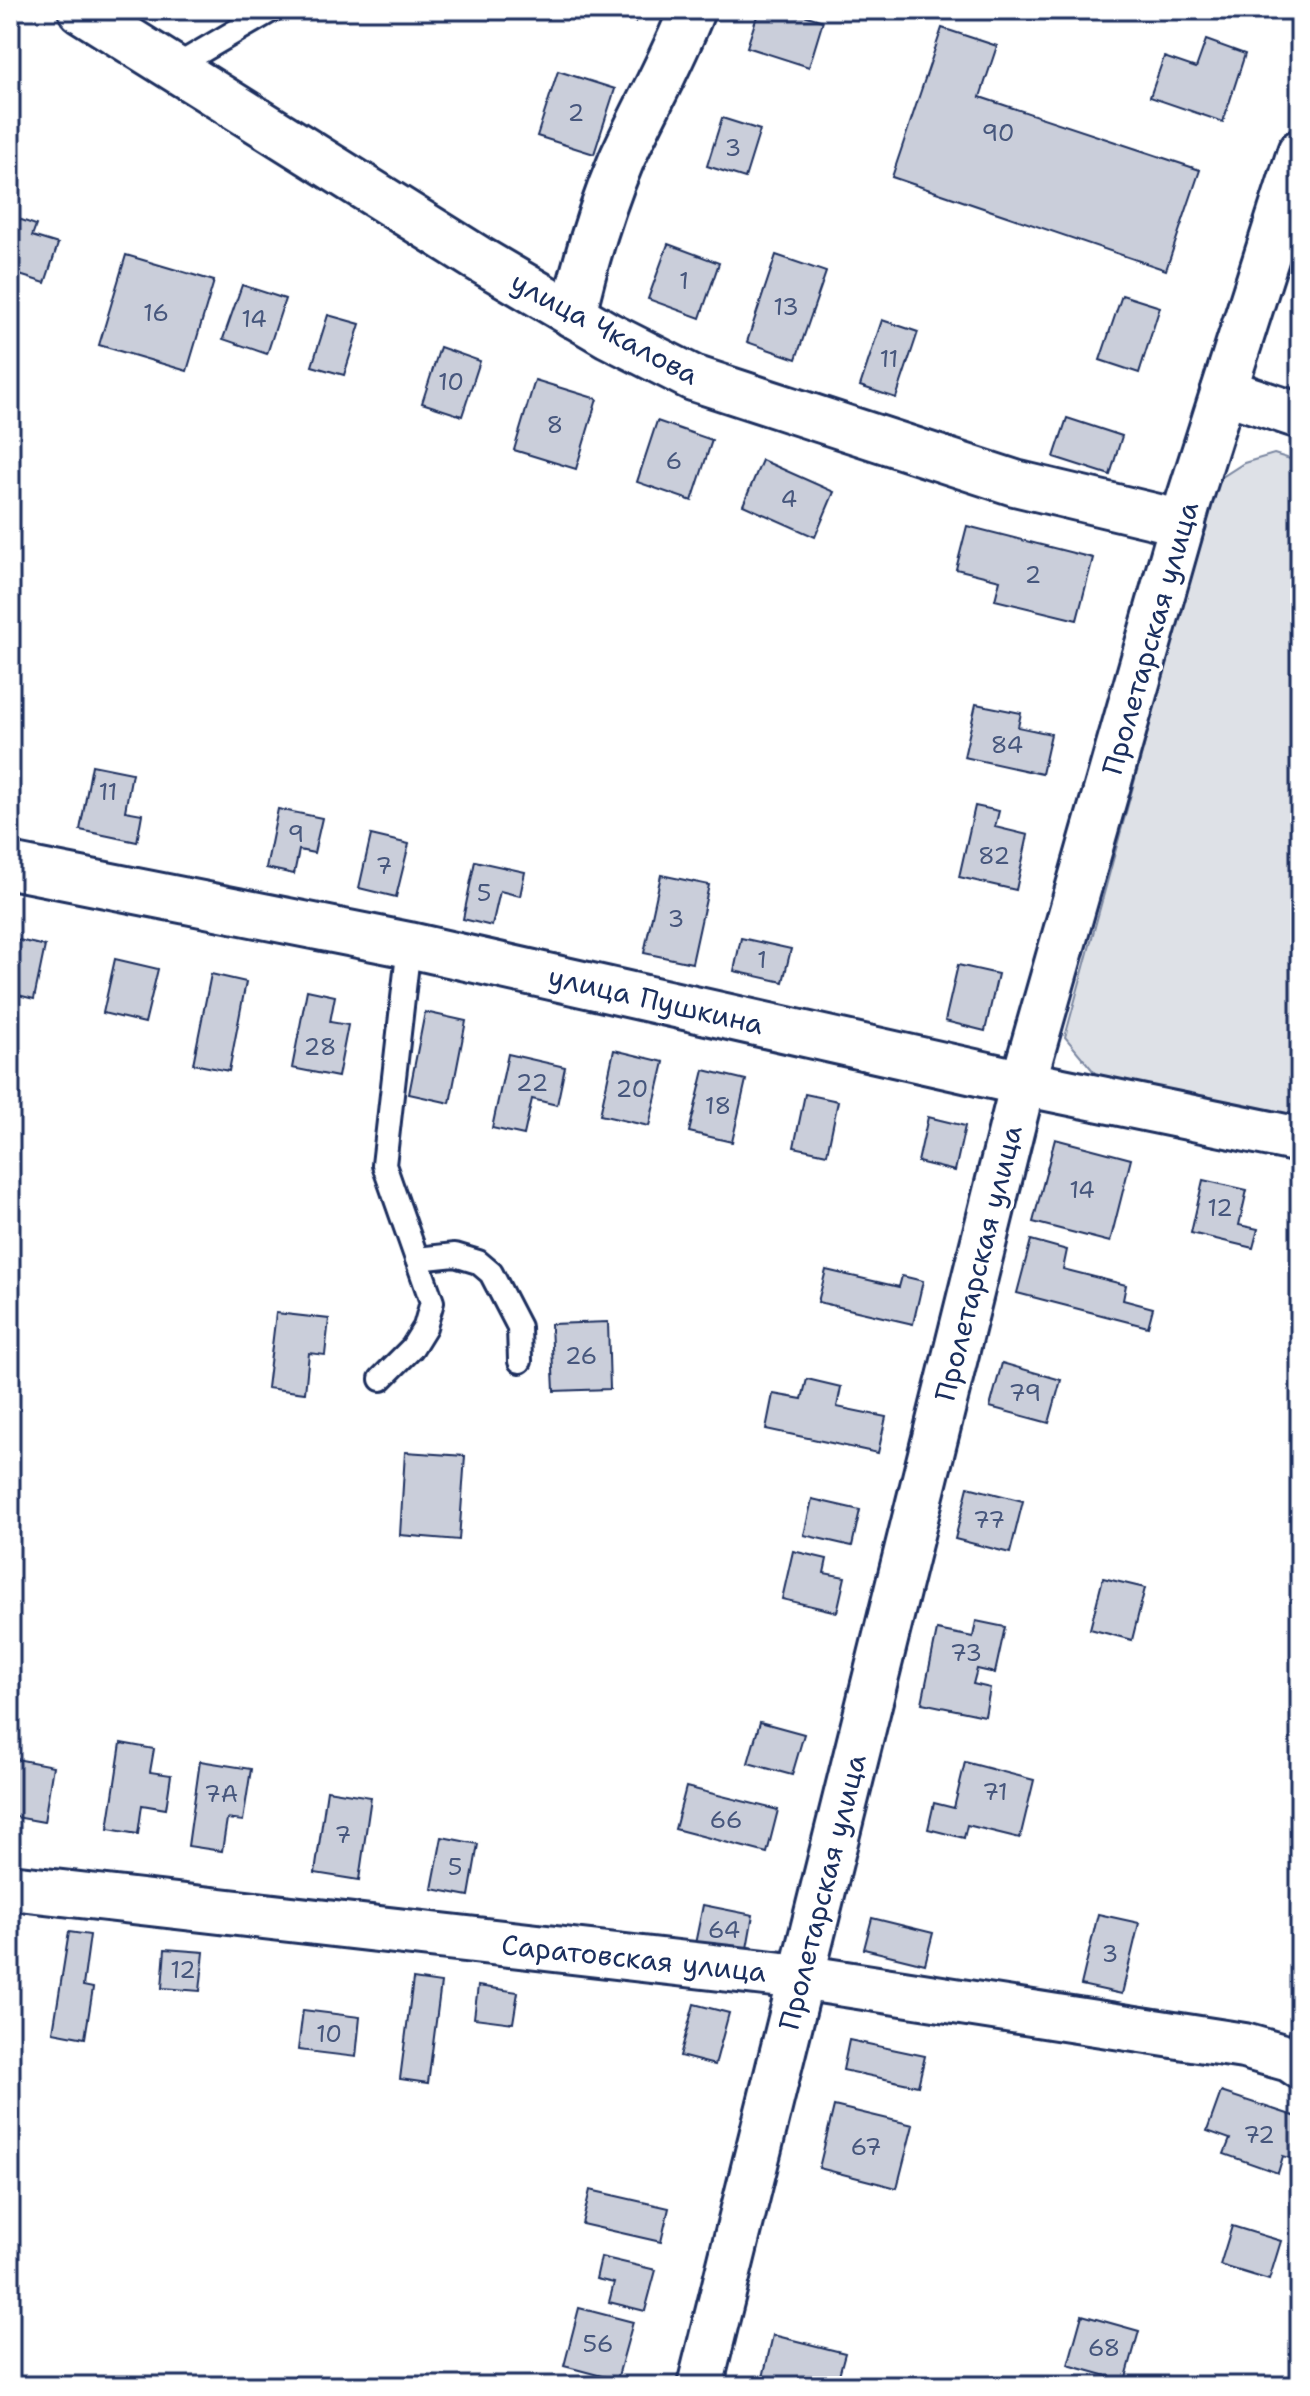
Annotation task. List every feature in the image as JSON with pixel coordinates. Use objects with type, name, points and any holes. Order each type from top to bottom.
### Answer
[{"type":"street","name":"улица Чкалова","points":[[81,10],[477,258],[652,359],[693,378],[1015,483],[1183,523]]},
{"type":"street","points":[[573,315],[602,210],[622,159],[692,10]]},
{"type":"street","name":"Пролетарская улица","points":[[700,2386],[1023,1083],[1183,523],[1300,152]]},
{"type":"street","points":[[1224,391],[1300,416]]},
{"type":"street","name":"улица Пушкина","points":[[10,866],[409,945],[1023,1083],[1300,1140]]},
{"type":"street","name":"Саратовская улица","points":[[10,1887],[800,1977],[1244,2046],[1290,2059],[1300,2066]]},
{"type":"lane","points":[[173,68],[272,10]]},
{"type":"lane","points":[[381,1379],[412,1348],[425,1327],[432,1302],[384,1165],[409,945]]},
{"type":"lane","points":[[417,1259],[455,1255],[478,1262],[491,1273],[519,1327],[520,1361]]},
{"type":"shaded area","points":[[1274,454],[1300,462],[1300,1126],[1104,1084],[1065,1037],[1216,481],[1244,463]]},
{"type":"building","points":[[600,10],[639,10],[635,22]]},
{"type":"building","points":[[759,10],[788,10],[823,21],[809,67],[747,47]]},
{"type":"building","points":[[942,28],[997,46],[980,97],[1200,170],[1166,270],[892,177]]},
{"type":"building","points":[[1206,40],[1245,54],[1223,122],[1150,97],[1164,57],[1196,68]]},
{"type":"building","points":[[558,71],[615,89],[594,154],[537,136]]},
{"type":"building","points":[[722,118],[760,130],[745,178],[707,166]]},
{"type":"building","points":[[10,216],[36,225],[32,236],[58,244],[45,283],[10,272]]},
{"type":"building","points":[[668,244],[719,263],[700,318],[648,299]]},
{"type":"building","points":[[126,255],[214,281],[187,371],[99,345]]},
{"type":"building","points":[[776,255],[826,272],[796,359],[747,342]]},
{"type":"building","points":[[242,285],[285,299],[267,354],[223,339]]},
{"type":"building","points":[[1122,295],[1160,307],[1139,373],[1100,360]]},
{"type":"building","points":[[328,315],[360,324],[344,375],[312,366]]},
{"type":"building","points":[[882,320],[918,332],[896,398],[860,386]]},
{"type":"building","points":[[440,347],[480,361],[462,416],[422,403]]},
{"type":"building","points":[[535,380],[597,399],[576,469],[514,450]]},
{"type":"building","points":[[1067,418],[1122,436],[1110,475],[1054,457]]},
{"type":"building","points":[[657,421],[712,440],[692,501],[637,482]]},
{"type":"building","points":[[762,460],[834,492],[815,537],[743,505]]},
{"type":"building","points":[[967,526],[1093,558],[1077,620],[995,600],[1000,580],[956,569]]},
{"type":"building","points":[[976,704],[1021,713],[1018,727],[1051,734],[1042,774],[964,757]]},
{"type":"building","points":[[92,765],[132,773],[125,811],[142,814],[137,842],[80,830]]},
{"type":"building","points":[[975,806],[999,811],[995,827],[1028,835],[1016,890],[959,877]]},
{"type":"building","points":[[278,809],[322,818],[314,853],[299,850],[294,874],[266,868]]},
{"type":"building","points":[[371,835],[409,844],[396,897],[359,888]]},
{"type":"building","points":[[475,861],[525,872],[520,896],[500,891],[492,926],[463,919]]},
{"type":"building","points":[[661,875],[709,885],[692,963],[644,953]]},
{"type":"building","points":[[10,938],[45,946],[34,999],[10,993]]},
{"type":"building","points":[[741,938],[791,949],[783,982],[734,971]]},
{"type":"building","points":[[115,959],[158,969],[145,1023],[103,1013]]},
{"type":"building","points":[[958,965],[998,974],[985,1031],[945,1021]]},
{"type":"building","points":[[211,974],[246,982],[229,1071],[193,1064]]},
{"type":"building","points":[[307,990],[335,996],[330,1022],[348,1025],[338,1077],[292,1068]]},
{"type":"building","points":[[425,1012],[466,1021],[450,1103],[409,1094]]},
{"type":"building","points":[[614,1050],[664,1062],[649,1126],[600,1115]]},
{"type":"building","points":[[508,1054],[565,1067],[557,1105],[532,1099],[524,1135],[492,1128]]},
{"type":"building","points":[[704,1070],[746,1080],[732,1142],[689,1132]]},
{"type":"building","points":[[805,1094],[838,1101],[827,1154],[794,1147]]},
{"type":"building","points":[[928,1117],[965,1126],[955,1171],[918,1162]]},
{"type":"building","points":[[1055,1139],[1131,1159],[1110,1242],[1033,1222]]},
{"type":"building","points":[[1203,1180],[1247,1190],[1239,1225],[1258,1229],[1253,1248],[1191,1233]]},
{"type":"building","points":[[1031,1240],[1067,1250],[1063,1269],[1126,1285],[1123,1300],[1153,1308],[1148,1327],[1017,1293]]},
{"type":"building","points":[[826,1270],[899,1287],[902,1276],[923,1281],[913,1324],[818,1302]]},
{"type":"building","points":[[276,1313],[329,1319],[325,1355],[309,1353],[305,1393],[267,1388]]},
{"type":"building","points":[[608,1322],[610,1389],[554,1391],[551,1324]]},
{"type":"building","points":[[1002,1363],[1061,1380],[1049,1423],[990,1407]]},
{"type":"building","points":[[807,1379],[841,1387],[837,1407],[886,1417],[878,1453],[766,1429],[773,1394],[802,1399]]},
{"type":"building","points":[[405,1452],[465,1456],[459,1540],[400,1535]]},
{"type":"building","points":[[968,1487],[1023,1501],[1010,1553],[955,1539]]},
{"type":"building","points":[[812,1499],[860,1510],[852,1546],[804,1535]]},
{"type":"building","points":[[793,1551],[827,1559],[824,1573],[845,1577],[837,1612],[782,1599]]},
{"type":"building","points":[[1103,1578],[1145,1588],[1132,1640],[1090,1629]]},
{"type":"building","points":[[976,1621],[1005,1627],[995,1673],[977,1669],[973,1684],[990,1688],[985,1716],[922,1703],[937,1630],[973,1637]]},
{"type":"building","points":[[760,1722],[804,1734],[792,1775],[748,1763]]},
{"type":"building","points":[[121,1743],[154,1749],[150,1772],[171,1775],[166,1809],[142,1805],[138,1834],[108,1829]]},
{"type":"building","points":[[11,1758],[53,1766],[44,1822],[10,1816]]},
{"type":"building","points":[[200,1761],[251,1769],[243,1821],[227,1819],[222,1851],[188,1846]]},
{"type":"building","points":[[965,1762],[1034,1780],[1020,1838],[967,1825],[964,1838],[928,1829],[934,1803],[954,1808]]},
{"type":"building","points":[[686,1787],[778,1810],[767,1853],[675,1829]]},
{"type":"building","points":[[327,1790],[371,1797],[359,1880],[315,1873]]},
{"type":"building","points":[[442,1837],[478,1844],[469,1896],[432,1889]]},
{"type":"building","points":[[703,1905],[753,1915],[746,1954],[695,1944]]},
{"type":"building","points":[[1098,1914],[1139,1923],[1122,1994],[1081,1985]]},
{"type":"building","points":[[872,1918],[933,1933],[925,1964],[864,1949]]},
{"type":"building","points":[[69,1932],[90,1935],[83,1986],[93,1988],[85,2038],[53,2032]]},
{"type":"building","points":[[165,1949],[204,1952],[200,1991],[162,1988]]},
{"type":"building","points":[[413,1979],[441,1983],[428,2083],[400,2079]]},
{"type":"building","points":[[478,1986],[518,1992],[513,2023],[474,2018]]},
{"type":"building","points":[[1300,1999],[1300,2037],[1289,2033]]},
{"type":"building","points":[[694,2004],[729,2013],[715,2065],[680,2056]]},
{"type":"building","points":[[303,2010],[360,2017],[356,2057],[298,2050]]},
{"type":"building","points":[[849,2040],[925,2056],[918,2086],[843,2070]]},
{"type":"building","points":[[1221,2092],[1300,2118],[1300,2161],[1283,2156],[1278,2173],[1224,2154],[1230,2139],[1207,2131]]},
{"type":"building","points":[[834,2106],[913,2125],[897,2188],[819,2168]]},
{"type":"building","points":[[590,2190],[669,2208],[661,2242],[582,2224]]},
{"type":"building","points":[[1232,2226],[1281,2241],[1269,2280],[1220,2265]]},
{"type":"building","points":[[601,2257],[656,2270],[645,2311],[609,2302],[614,2283],[596,2279]]},
{"type":"building","points":[[579,2308],[633,2322],[617,2380],[564,2366]]},
{"type":"building","points":[[1082,2315],[1139,2331],[1125,2381],[1068,2365]]},
{"type":"building","points":[[773,2335],[845,2353],[836,2386],[761,2386]]}]
